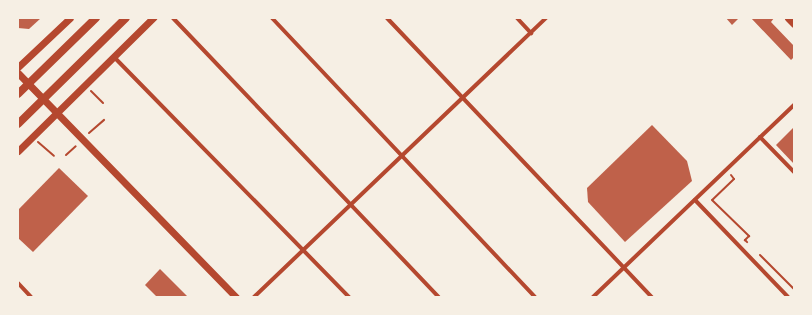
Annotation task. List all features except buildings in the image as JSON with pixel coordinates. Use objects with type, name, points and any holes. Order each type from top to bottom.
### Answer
[{"type":"main road","points":[[18,94],[96,18]]},
{"type":"main road","points":[[18,124],[126,18]]},
{"type":"street","points":[[18,67],[70,18]]},
{"type":"street","points":[[18,151],[153,18]]},
{"type":"street","points":[[173,18],[439,297]]},
{"type":"street","points":[[272,18],[535,297]]},
{"type":"street","points":[[387,18],[652,297]]},
{"type":"street","points":[[517,18],[531,33]]},
{"type":"street","points":[[254,297],[546,18]]},
{"type":"street","points":[[788,18],[794,24]]},
{"type":"street","points":[[114,57],[348,297]]},
{"type":"street","points":[[18,73],[236,297]]},
{"type":"street","points":[[593,297],[794,105]]},
{"type":"street","points":[[760,137],[794,172]]},
{"type":"street","points":[[695,200],[788,297]]},
{"type":"street","points":[[18,283],[31,297]]},
{"type":"path","points":[[726,170],[734,179],[712,200],[749,236],[745,240],[751,246]]},
{"type":"path","points":[[756,251],[794,289]]}]
